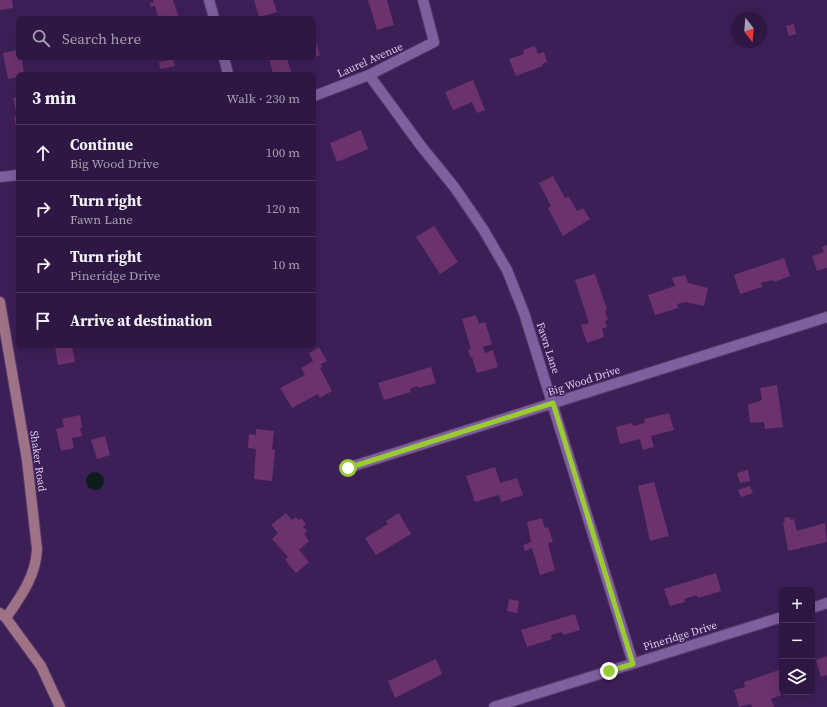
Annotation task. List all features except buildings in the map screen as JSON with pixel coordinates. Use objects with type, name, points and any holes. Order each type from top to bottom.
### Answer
[{"type":"street","points":[[210,0],[214,16]]},
{"type":"street","name":"Laurel Avenue","points":[[316,95],[368,75],[434,42],[423,0]]},
{"type":"street","points":[[224,60],[228,72]]},
{"type":"street","name":"Fawn Lane","points":[[368,75],[421,146],[455,188],[483,229],[507,270],[524,312],[633,664]]},
{"type":"street","points":[[0,178],[16,175]]},
{"type":"street","name":"Shaker Road","points":[[0,302],[27,460],[37,549],[37,560],[32,576],[24,592],[3,615]]},
{"type":"street","name":"Big Wood Drive","points":[[348,468],[827,317]]},
{"type":"street","points":[[815,607],[827,603]]},
{"type":"street","points":[[3,615],[41,666],[60,707]]},
{"type":"street","name":"Pineridge Drive","points":[[494,707],[779,618]]},
{"type":"shaded area","points":[[95,472],[99,473],[103,477],[103,485],[99,489],[95,490],[91,489],[87,485],[86,481],[87,477],[91,473]]},
{"type":"route","points":[[348,468],[553,403],[633,664],[609,671]]}]
